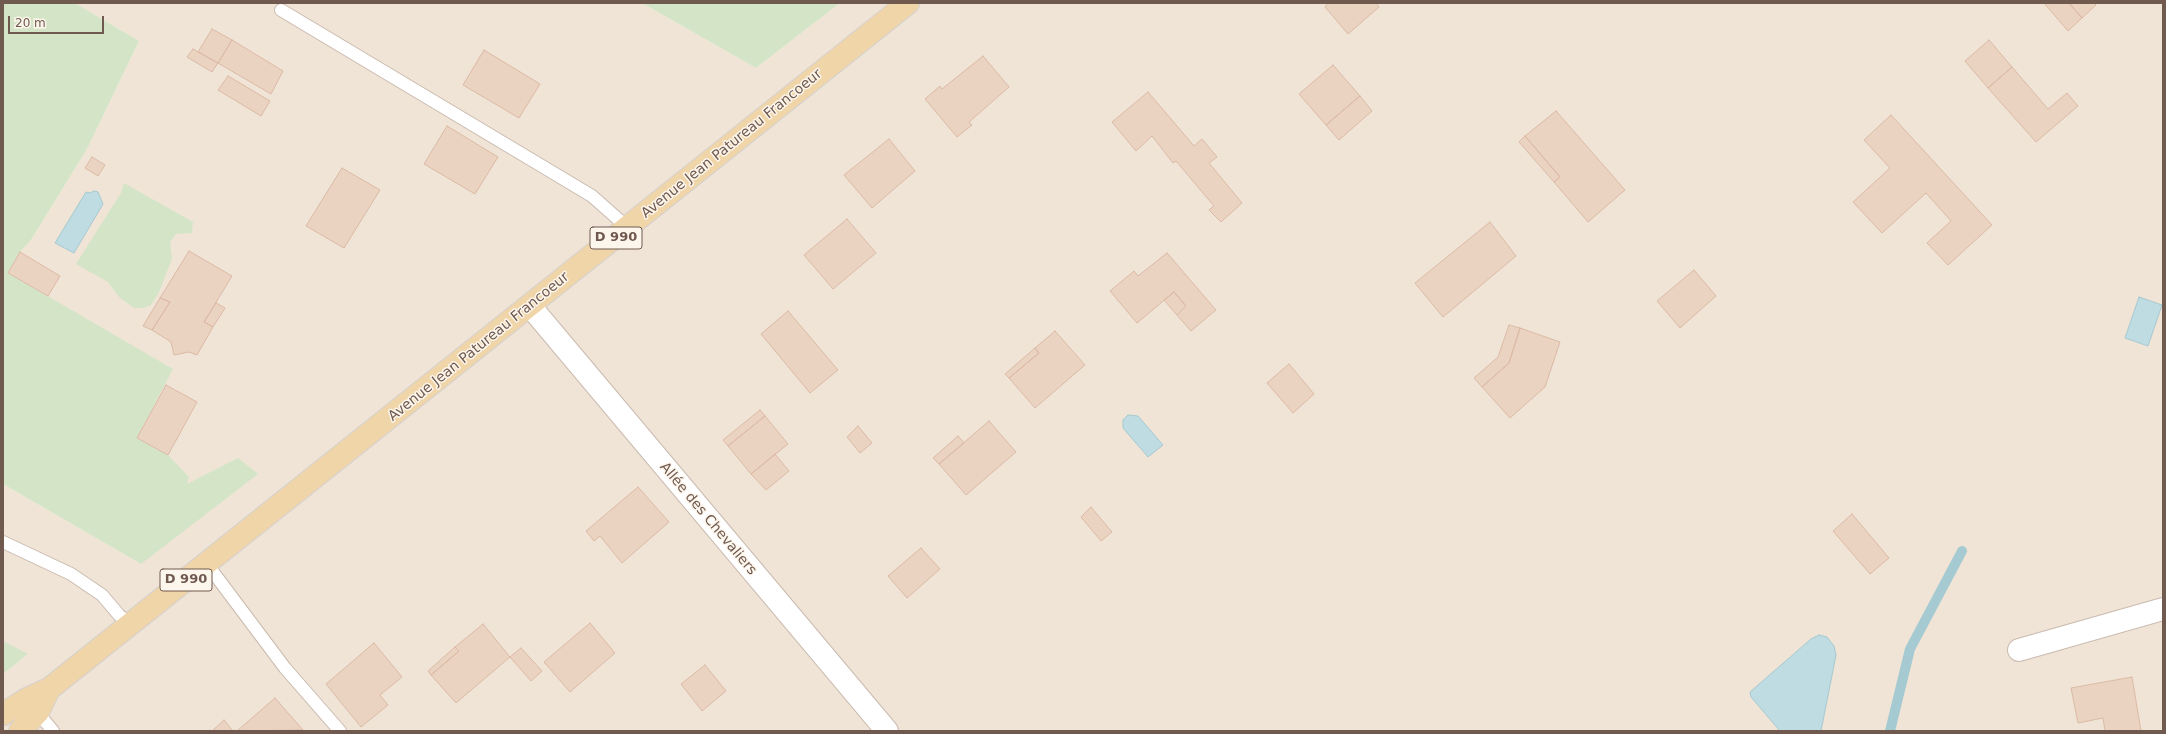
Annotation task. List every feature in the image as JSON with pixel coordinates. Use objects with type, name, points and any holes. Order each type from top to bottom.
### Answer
[{"type":"main road","name":"Avenue Jean Patureau Francoeur","points":[[20,731],[32,706],[49,689],[908,3]]},
{"type":"main road","name":"Avenue Jean Patureau Francoeur","points":[[3,714],[32,706]]},
{"type":"street","name":"Allée des Chevaliers","points":[[530,306],[887,731]]},
{"type":"street","points":[[2018,650],[2163,609]]},
{"type":"lane","points":[[281,10],[592,196],[628,228]]},
{"type":"lane","points":[[3,542],[71,574],[102,595],[119,615],[130,625]]},
{"type":"lane","points":[[207,564],[285,668],[340,731]]},
{"type":"lane","points":[[32,706],[53,731]]},
{"type":"shaded area","points":[[75,3],[642,3],[756,68],[840,3],[2163,3],[2163,731],[3,731],[3,674],[27,655],[3,641],[3,484],[141,564],[19,407],[48,296],[8,273],[20,252],[31,240],[87,149],[139,41]]},
{"type":"green space","points":[[3,3],[75,3],[139,41],[87,149],[31,240],[20,252],[8,273],[173,369],[137,438],[168,455],[189,477],[187,484],[238,458],[258,474],[141,564],[3,484]]},
{"type":"green space","points":[[642,3],[840,3],[756,68]]},
{"type":"green space","points":[[124,183],[193,222],[192,233],[176,234],[170,242],[172,259],[159,292],[151,305],[144,308],[134,308],[119,297],[108,282],[76,264],[121,193]]},
{"type":"green space","points":[[3,641],[28,654],[3,674]]},
{"type":"water","points":[[94,191],[98,192],[103,204],[74,253],[55,243],[86,192],[90,193]]},
{"type":"water","points":[[2139,297],[2162,305],[2148,346],[2125,338]]},
{"type":"water","points":[[1128,415],[1138,416],[1163,445],[1148,457],[1123,428],[1123,420]]},
{"type":"water","points":[[1819,635],[1827,637],[1834,646],[1836,655],[1821,731],[1780,731],[1751,697],[1750,692],[1811,639]]},
{"type":"building","points":[[1328,3],[1376,3],[1379,7],[1348,34],[1325,7]]},
{"type":"building","points":[[2044,3],[2069,3],[2082,18],[2068,31]]},
{"type":"building","points":[[2069,3],[2094,3],[2096,5],[2082,18]]},
{"type":"building","points":[[212,29],[232,40],[218,63],[198,52]]},
{"type":"building","points":[[232,40],[283,71],[271,94],[218,63]]},
{"type":"building","points":[[1989,40],[2012,67],[1988,88],[1965,61]]},
{"type":"building","points":[[193,49],[218,63],[212,72],[187,57]]},
{"type":"building","points":[[484,50],[540,84],[519,118],[463,85]]},
{"type":"building","points":[[983,56],[1009,87],[969,122],[972,125],[957,137],[925,99],[940,86],[942,89]]},
{"type":"building","points":[[1333,65],[1360,96],[1326,125],[1299,94]]},
{"type":"building","points":[[2012,67],[2048,109],[2067,93],[2078,106],[2036,142],[1988,88]]},
{"type":"building","points":[[228,76],[270,101],[261,116],[218,90]]},
{"type":"building","points":[[1148,92],[1194,146],[1202,139],[1217,157],[1209,163],[1242,203],[1221,222],[1209,210],[1214,206],[1176,161],[1173,163],[1152,136],[1136,151],[1112,122]]},
{"type":"building","points":[[1360,96],[1372,111],[1339,140],[1326,125]]},
{"type":"building","points":[[1556,111],[1625,190],[1588,222],[1554,182],[1560,177],[1525,136]]},
{"type":"building","points":[[1891,115],[1992,225],[1948,265],[1927,243],[1951,221],[1926,193],[1882,233],[1853,202],[1890,168],[1864,140]]},
{"type":"building","points":[[447,126],[498,157],[475,194],[424,164]]},
{"type":"building","points":[[1525,136],[1560,177],[1554,182],[1519,142]]},
{"type":"building","points":[[889,139],[915,171],[872,208],[844,175]]},
{"type":"building","points":[[92,157],[105,165],[98,176],[85,168]]},
{"type":"building","points":[[342,168],[380,190],[344,248],[306,226]]},
{"type":"building","points":[[847,219],[876,253],[833,289],[804,255]]},
{"type":"building","points":[[1490,222],[1516,256],[1443,317],[1415,283]]},
{"type":"building","points":[[189,251],[232,276],[204,322],[213,327],[197,355],[189,352],[174,355],[171,342],[152,330],[170,302],[160,298]]},
{"type":"building","points":[[20,252],[60,276],[48,296],[8,273]]},
{"type":"building","points":[[1167,253],[1216,310],[1191,331],[1177,315],[1186,306],[1174,292],[1137,323],[1110,291],[1134,271],[1138,276]]},
{"type":"building","points":[[1694,270],[1716,296],[1680,328],[1657,301]]},
{"type":"building","points":[[1174,292],[1186,306],[1177,315],[1164,300]]},
{"type":"building","points":[[160,298],[170,302],[152,330],[143,326]]},
{"type":"building","points":[[216,303],[225,308],[213,327],[204,322]]},
{"type":"building","points":[[788,311],[838,370],[810,393],[761,334]]},
{"type":"building","points":[[1509,325],[1520,328],[1509,363],[1482,387],[1474,378],[1498,357]]},
{"type":"building","points":[[1520,328],[1560,342],[1545,387],[1510,418],[1482,387],[1509,363]]},
{"type":"building","points":[[1055,331],[1085,365],[1035,408],[1009,378],[1039,353],[1035,348]]},
{"type":"building","points":[[1035,348],[1039,353],[1009,378],[1005,374]]},
{"type":"building","points":[[1289,364],[1314,394],[1293,413],[1267,383]]},
{"type":"building","points":[[166,385],[197,402],[168,455],[137,438]]},
{"type":"building","points":[[760,410],[765,416],[728,446],[723,440]]},
{"type":"building","points":[[765,416],[788,444],[751,474],[728,446]]},
{"type":"building","points":[[989,421],[1016,452],[966,495],[939,464]]},
{"type":"building","points":[[858,426],[872,443],[860,453],[847,437]]},
{"type":"building","points":[[958,436],[964,443],[939,464],[933,458]]},
{"type":"building","points":[[775,454],[789,471],[766,490],[751,474]]},
{"type":"building","points":[[638,487],[669,522],[622,563],[600,536],[594,541],[586,531]]},
{"type":"building","points":[[1091,507],[1112,532],[1101,541],[1081,517]]},
{"type":"building","points":[[1852,514],[1889,558],[1870,574],[1833,531]]},
{"type":"building","points":[[921,548],[940,569],[907,598],[888,576]]},
{"type":"building","points":[[590,623],[615,653],[570,692],[544,662]]},
{"type":"building","points":[[483,624],[510,657],[456,703],[431,675],[459,651],[455,647]]},
{"type":"building","points":[[374,643],[402,677],[380,695],[388,705],[361,727],[326,684]]},
{"type":"building","points":[[455,647],[459,651],[431,675],[428,671]]},
{"type":"building","points":[[521,648],[542,671],[531,681],[510,657]]},
{"type":"building","points":[[705,665],[726,691],[702,711],[681,684]]},
{"type":"building","points":[[2132,677],[2141,731],[2105,731],[2103,718],[2078,723],[2071,688]]},
{"type":"building","points":[[275,698],[303,730],[237,731]]},
{"type":"building","points":[[224,720],[233,731],[212,731]]},
{"type":"waterway","points":[[1890,731],[1910,649],[1962,551]]}]
